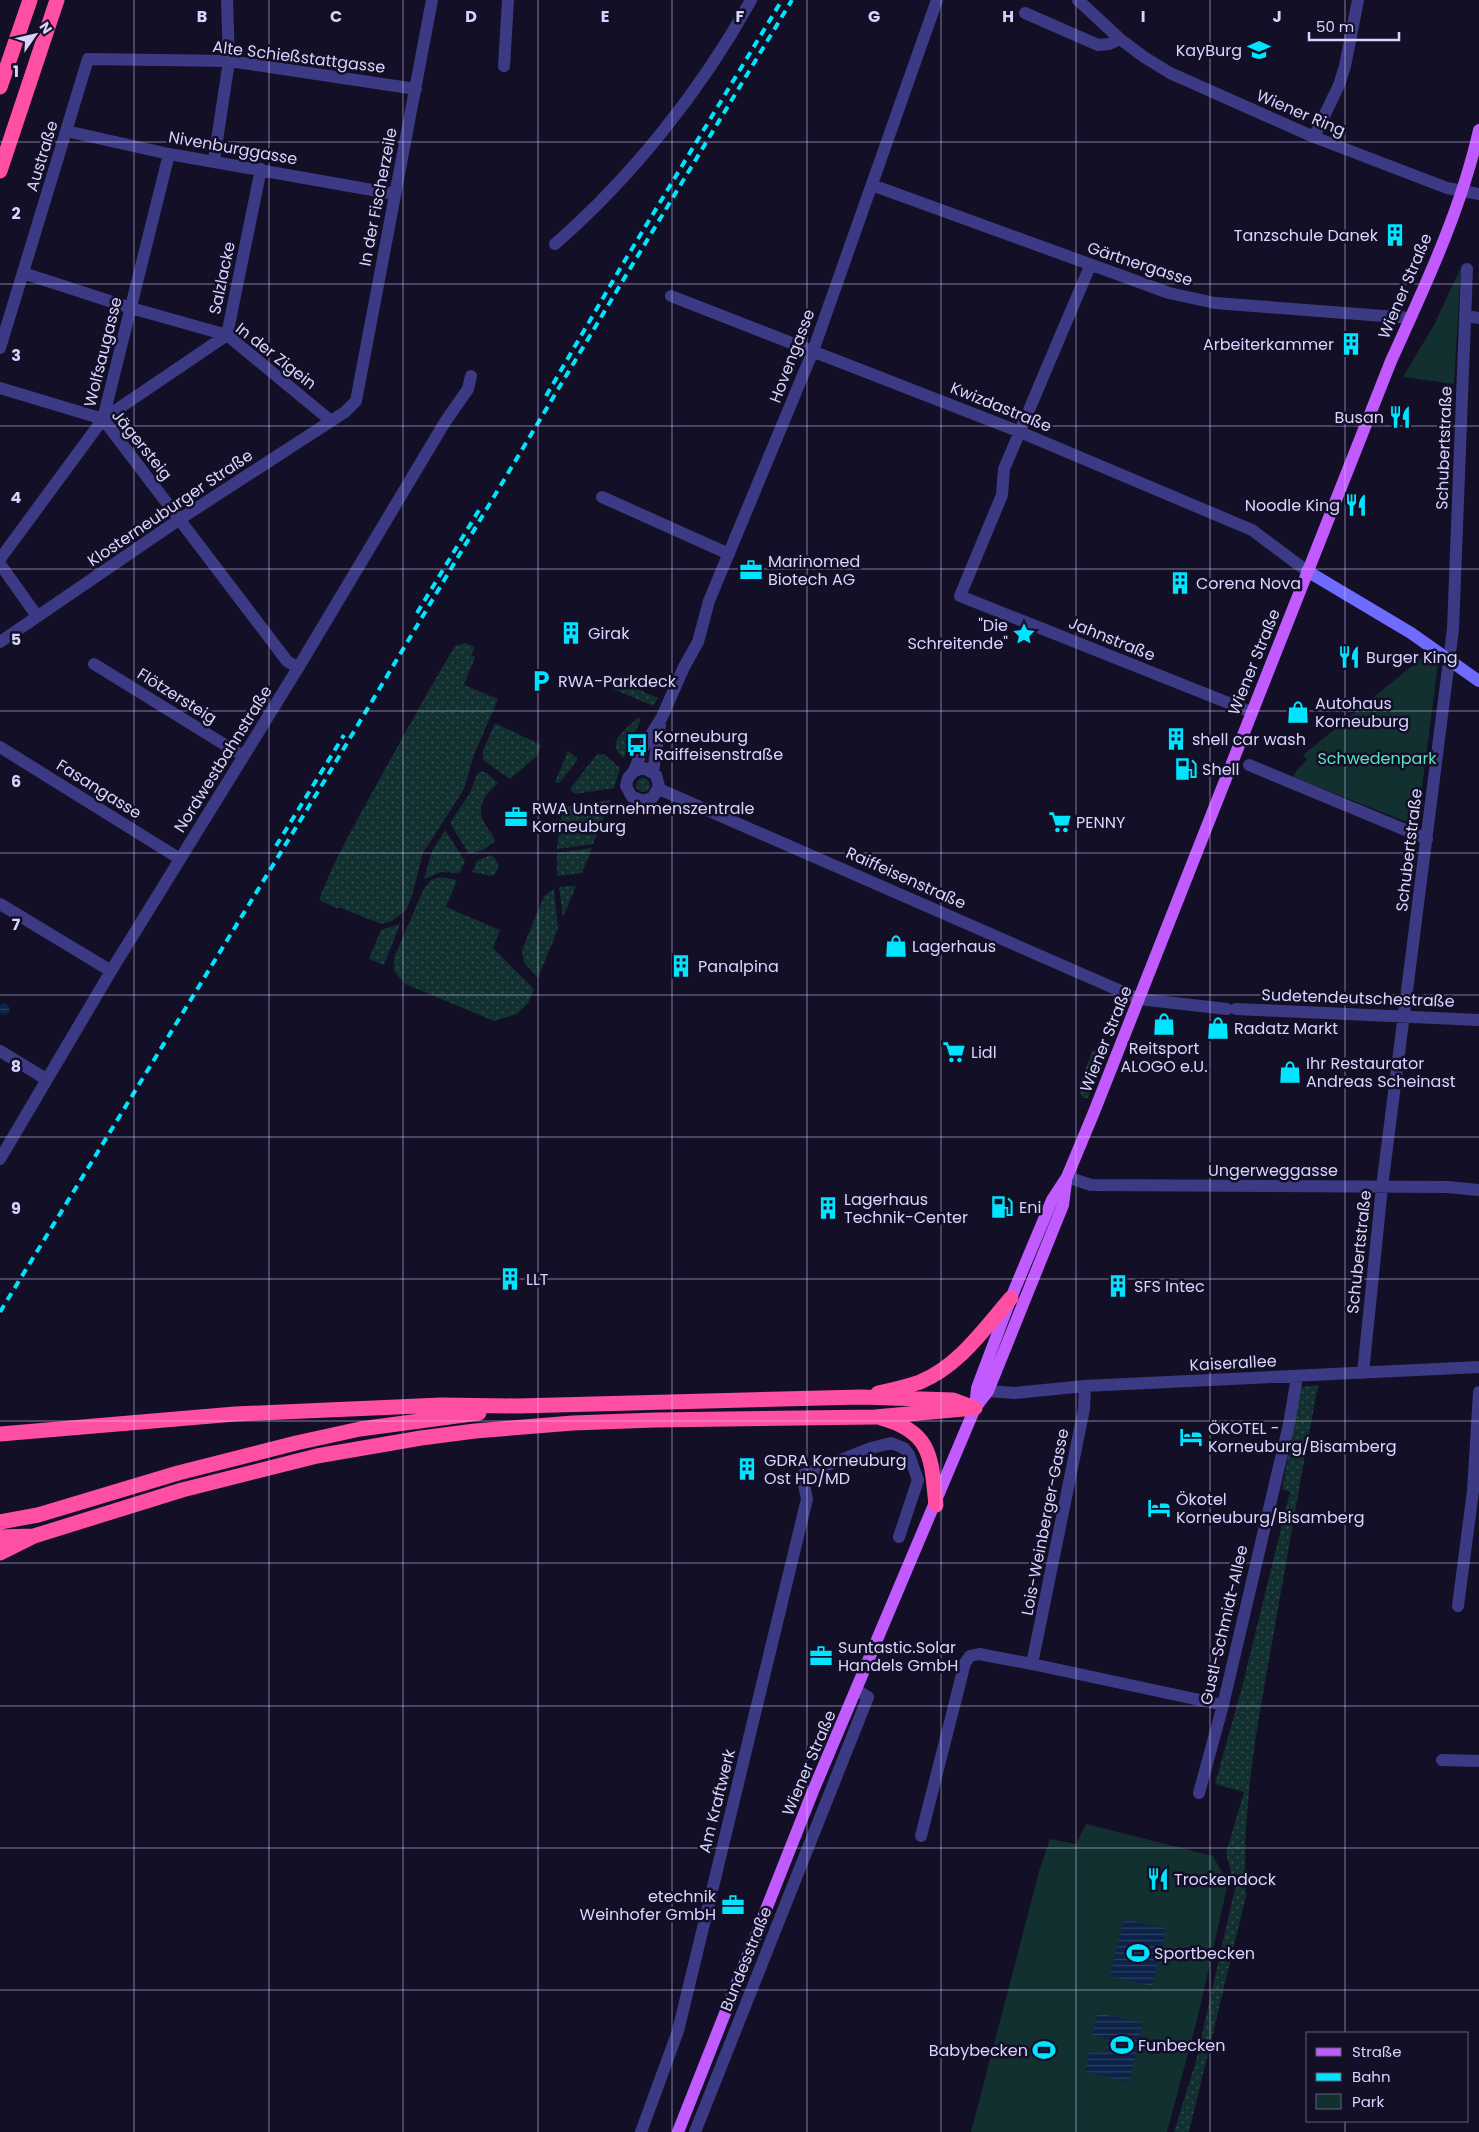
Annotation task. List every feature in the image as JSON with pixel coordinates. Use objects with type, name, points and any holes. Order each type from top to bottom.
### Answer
[{"type":"highway","points":[[0,87],[28,4]]},
{"type":"highway","points":[[0,171],[55,6]]},
{"type":"highway","points":[[861,1397],[899,1389],[936,1374],[968,1348],[1011,1298]]},
{"type":"highway","points":[[0,1434],[131,1422],[441,1405],[518,1406],[861,1397],[953,1400],[975,1408]]},
{"type":"highway","points":[[0,1522],[38,1515],[233,1459],[360,1429],[446,1418],[518,1406]]},
{"type":"highway","points":[[0,1552],[34,1536],[182,1490],[317,1456],[475,1431],[574,1423],[875,1416],[975,1408]]},
{"type":"highway","points":[[875,1416],[892,1421],[911,1430],[926,1445],[932,1464],[936,1505]]},
{"type":"highway","points":[[0,1537],[34,1536]]},
{"type":"main road","name":"Wiener Straße","points":[[678,2132],[813,1791],[936,1505],[975,1408],[977,1388],[1011,1298],[1052,1200],[1067,1177],[1387,369],[1429,277],[1462,192],[1479,130]]},
{"type":"main road","points":[[1308,571],[1383,616],[1479,681]]},
{"type":"main road","name":"Wiener Straße","points":[[975,1408],[994,1392],[1063,1205],[1067,1177]]},
{"type":"street","points":[[214,160],[229,61],[227,0]]},
{"type":"street","name":"In der Fischerzeile","points":[[356,401],[432,0]]},
{"type":"street","points":[[504,66],[508,0]]},
{"type":"street","points":[[555,244],[610,192],[652,142],[709,67],[750,0]]},
{"type":"street","name":"Hovengasse","points":[[658,789],[656,795],[647,801],[639,801],[628,792],[626,782],[634,771],[643,748],[662,717],[684,667],[698,642],[709,601],[813,351],[936,0]]},
{"type":"street","name":"Wiener Ring","points":[[1078,0],[1120,39],[1170,73],[1314,137],[1447,188],[1479,194]]},
{"type":"street","points":[[1314,137],[1339,85],[1345,66],[1358,0]]},
{"type":"street","points":[[1025,13],[1098,45],[1109,44],[1120,39]]},
{"type":"street","name":"Alte Schießstattgasse","points":[[88,59],[229,61],[416,89]]},
{"type":"street","name":"Austraße","points":[[0,348],[88,59]]},
{"type":"street","name":"Nivenburggasse","points":[[66,131],[169,154],[214,160],[395,194]]},
{"type":"street","name":"Wolfsaugasse","points":[[0,559],[103,419],[169,154]]},
{"type":"street","name":"Salzlacke","points":[[103,419],[227,335],[261,169]]},
{"type":"street","name":"Gärtnergasse","points":[[872,185],[1090,266],[1169,293],[1199,301],[1410,318]]},
{"type":"street","points":[[1020,432],[1090,266]]},
{"type":"street","name":"Schubertstraße","points":[[1362,1373],[1382,1187],[1453,629],[1467,269]]},
{"type":"street","name":"In der Zigein","points":[[23,273],[131,308],[227,335],[331,421]]},
{"type":"street","name":"Kwizdastraße","points":[[671,296],[1020,432],[1252,530],[1308,571]]},
{"type":"street","points":[[1465,316],[1479,318]]},
{"type":"street","name":"Nordwestbahnstraße","points":[[0,1159],[111,970],[298,668],[445,422],[468,389],[471,376]]},
{"type":"street","name":"Jägersteig","points":[[0,388],[103,419],[287,661],[298,668]]},
{"type":"street","name":"Klosterneuburger Straße","points":[[0,642],[180,519],[345,412],[356,401]]},
{"type":"street","name":"Jahnstraße","points":[[1020,432],[1004,469],[1002,495],[960,596],[1251,712]]},
{"type":"street","points":[[602,497],[729,554]]},
{"type":"street","points":[[0,564],[37,616]]},
{"type":"street","name":"Flötzersteig","points":[[94,664],[243,756]]},
{"type":"street","name":"Hovengasse","points":[[653,772],[662,717]]},
{"type":"street","name":"Fasangasse","points":[[0,747],[180,859]]},
{"type":"street","points":[[1249,765],[1427,839]]},
{"type":"street","points":[[634,771],[644,768],[653,772],[658,779],[658,789]]},
{"type":"street","name":"Raiffeisenstraße","points":[[658,789],[1139,998]]},
{"type":"street","points":[[0,904],[111,970]]},
{"type":"street","name":"Sudetendeutschestraße","points":[[1139,998],[1232,1009],[1479,1020]]},
{"type":"street","points":[[0,1051],[46,1080]]},
{"type":"street","name":"Ungerweggasse","points":[[1067,1177],[1091,1185],[1447,1187],[1479,1190]]},
{"type":"street","name":"Kaiserallee","points":[[994,1392],[1015,1393],[1084,1386],[1479,1367]]},
{"type":"street","name":"Gustl-Schmidt-Allee","points":[[1199,1793],[1223,1705],[1289,1424],[1297,1377]]},
{"type":"street","name":"Lois-Weinberger-Gasse","points":[[1032,1664],[1084,1409],[1084,1386]]},
{"type":"street","points":[[1458,1606],[1473,1491],[1479,1392]]},
{"type":"street","name":"Am Kraftwerk","points":[[641,2132],[678,2030],[708,1909],[807,1499],[802,1474],[871,1448],[891,1443],[904,1448],[909,1455],[918,1480],[899,1536]]},
{"type":"street","points":[[921,1836],[965,1663],[970,1656],[979,1654],[1032,1664],[1223,1705]]},
{"type":"street","name":"Bundesstraße","points":[[695,2132],[868,1697],[858,1690]]},
{"type":"street","points":[[1442,1760],[1479,1762]]},
{"type":"street","points":[[813,1791],[827,1797]]},
{"type":"green space","points":[[1461,267],[1454,384],[1403,377],[1435,323]]},
{"type":"green space","points":[[465,643],[475,647],[471,655],[475,657],[464,685],[498,699],[474,755],[464,789],[423,853],[412,896],[406,910],[392,921],[381,924],[339,907],[338,909],[319,900],[358,818],[423,700],[455,646]]},
{"type":"green space","name":"Schwedenpark","points":[[1424,656],[1438,664],[1417,826],[1293,777],[1307,760],[1303,755]]},
{"type":"green space","points":[[619,681],[658,698],[653,706],[613,689]]},
{"type":"green space","points":[[638,718],[641,719],[624,758],[618,753],[616,742],[623,731]]},
{"type":"green space","points":[[495,723],[541,745],[537,756],[510,779],[483,760],[483,750]]},
{"type":"green space","points":[[568,751],[577,758],[577,761],[559,783],[555,782]]},
{"type":"green space","points":[[597,754],[604,754],[620,768],[614,788],[575,794],[570,789]]},
{"type":"green space","points":[[481,771],[487,773],[498,783],[489,792],[481,807],[482,818],[495,841],[485,849],[469,854],[450,823],[470,793],[477,774]]},
{"type":"green space","points":[[640,778],[646,778],[650,785],[646,792],[640,792],[636,788],[636,782]]},
{"type":"green space","points":[[611,800],[593,844],[557,849],[562,810],[565,807]]},
{"type":"green space","points":[[445,830],[465,861],[461,871],[458,873],[441,872],[424,879],[432,851]]},
{"type":"green space","points":[[592,848],[582,873],[557,876],[557,853]]},
{"type":"green space","points":[[490,855],[494,857],[499,865],[495,875],[491,876],[472,872],[477,861]]},
{"type":"green space","points":[[441,877],[457,880],[446,907],[500,930],[493,948],[534,989],[528,1003],[517,1014],[494,1021],[405,984],[394,971],[394,958],[424,888],[431,880]]},
{"type":"green space","points":[[576,886],[563,917],[559,887]]},
{"type":"green space","points":[[554,889],[558,929],[538,978],[524,963],[522,950],[544,896]]},
{"type":"green space","points":[[400,924],[384,965],[369,959],[381,930]]},
{"type":"green space","points":[[1102,1047],[1107,1051],[1088,1098],[1083,1098],[1078,1088],[1092,1052]]},
{"type":"green space","points":[[1318,1385],[1256,1737],[1248,1801],[1245,1864],[1246,1896],[1189,2132],[1174,2132],[1196,2061],[1235,1888],[1226,1853],[1244,1792],[1215,1784],[1242,1687],[1290,1492],[1282,1489],[1301,1387]]},
{"type":"green space","points":[[1086,1824],[1213,1856],[1228,1883],[1198,2016],[1167,2132],[971,2132],[1040,1868],[1050,1839],[1076,1844]]},
{"type":"water","points":[[4,1003],[9,1007],[8,1013],[4,1015],[0,1013],[0,1005]]},
{"type":"water","name":"Sportbecken","points":[[1124,1919],[1166,1929],[1152,1986],[1110,1976]]},
{"type":"water","name":"Funbecken","points":[[1098,2013],[1143,2023],[1129,2082],[1085,2071],[1090,2050],[1105,2053],[1108,2039],[1092,2035]]},
{"type":"water","name":"Babybecken","points":[[1041,2041],[1046,2043],[1047,2048],[1052,2051],[1051,2057],[1048,2059],[1035,2055],[1038,2043]]},
{"type":"railway","points":[[546,396],[621,267],[782,0]]},
{"type":"railway","points":[[0,1312],[325,780],[792,0]]},
{"type":"railway","points":[[417,613],[479,510]]},
{"type":"railway","points":[[276,846],[344,735]]},
{"type":"place","name":"KayBurg","points":[[1259,50]]},
{"type":"place","name":"Tanzschule Danek","points":[[1395,235]]},
{"type":"place","name":"Arbeiterkammer","points":[[1351,344]]},
{"type":"place","name":"Busan","points":[[1400,417]]},
{"type":"place","name":"Noodle King","points":[[1356,505]]},
{"type":"place","name":"Marinomed Biotech AG","points":[[751,570]]},
{"type":"place","name":"Corena Nova","points":[[1180,583]]},
{"type":"place","name":"Girak","points":[[571,633]]},
{"type":"place","name":"\"Die Schreitende\"","points":[[1024,634]]},
{"type":"place","name":"Burger King","points":[[1349,657]]},
{"type":"place","name":"RWA-Parkdeck","points":[[541,681]]},
{"type":"place","name":"Autohaus Korneuburg","points":[[1298,712]]},
{"type":"place","name":"shell car wash","points":[[1176,739]]},
{"type":"place","name":"Korneuburg Raiffeisenstraße","points":[[637,745]]},
{"type":"place","name":"Shell","points":[[1186,769]]},
{"type":"place","name":"RWA Unternehmenszentrale Korneuburg","points":[[516,817]]},
{"type":"place","name":"PENNY","points":[[1060,822]]},
{"type":"place","name":"Lagerhaus","points":[[896,946]]},
{"type":"place","name":"Panalpina","points":[[681,966]]},
{"type":"place","name":"Reitsport ALOGO e.U.","points":[[1164,1024]]},
{"type":"place","name":"Radatz Markt","points":[[1218,1028]]},
{"type":"place","name":"Lidl","points":[[954,1052]]},
{"type":"place","name":"Ihr Restaurator Andreas Scheinast","points":[[1290,1072]]},
{"type":"place","name":"Eni","points":[[1002,1207]]},
{"type":"place","name":"Lagerhaus Technik-Center","points":[[828,1208]]},
{"type":"place","name":"LLT","points":[[510,1279]]},
{"type":"place","name":"SFS Intec","points":[[1118,1286]]},
{"type":"place","name":"ÖKOTEL - Korneuburg/Bisamberg","points":[[1191,1437]]},
{"type":"place","name":"GDRA Korneuburg Ost HD/MD","points":[[747,1469]]},
{"type":"place","name":"Ökotel Korneuburg/Bisamberg","points":[[1159,1508]]},
{"type":"place","name":"Suntastic.Solar Handels GmbH","points":[[821,1656]]},
{"type":"place","name":"Trockendock","points":[[1158,1879]]},
{"type":"place","name":"etechnik Weinhofer GmbH","points":[[733,1905]]},
{"type":"place","name":"Sportbecken","points":[[1138,1953]]},
{"type":"place","name":"Funbecken","points":[[1122,2045]]},
{"type":"place","name":"Babybecken","points":[[1044,2050]]}]
